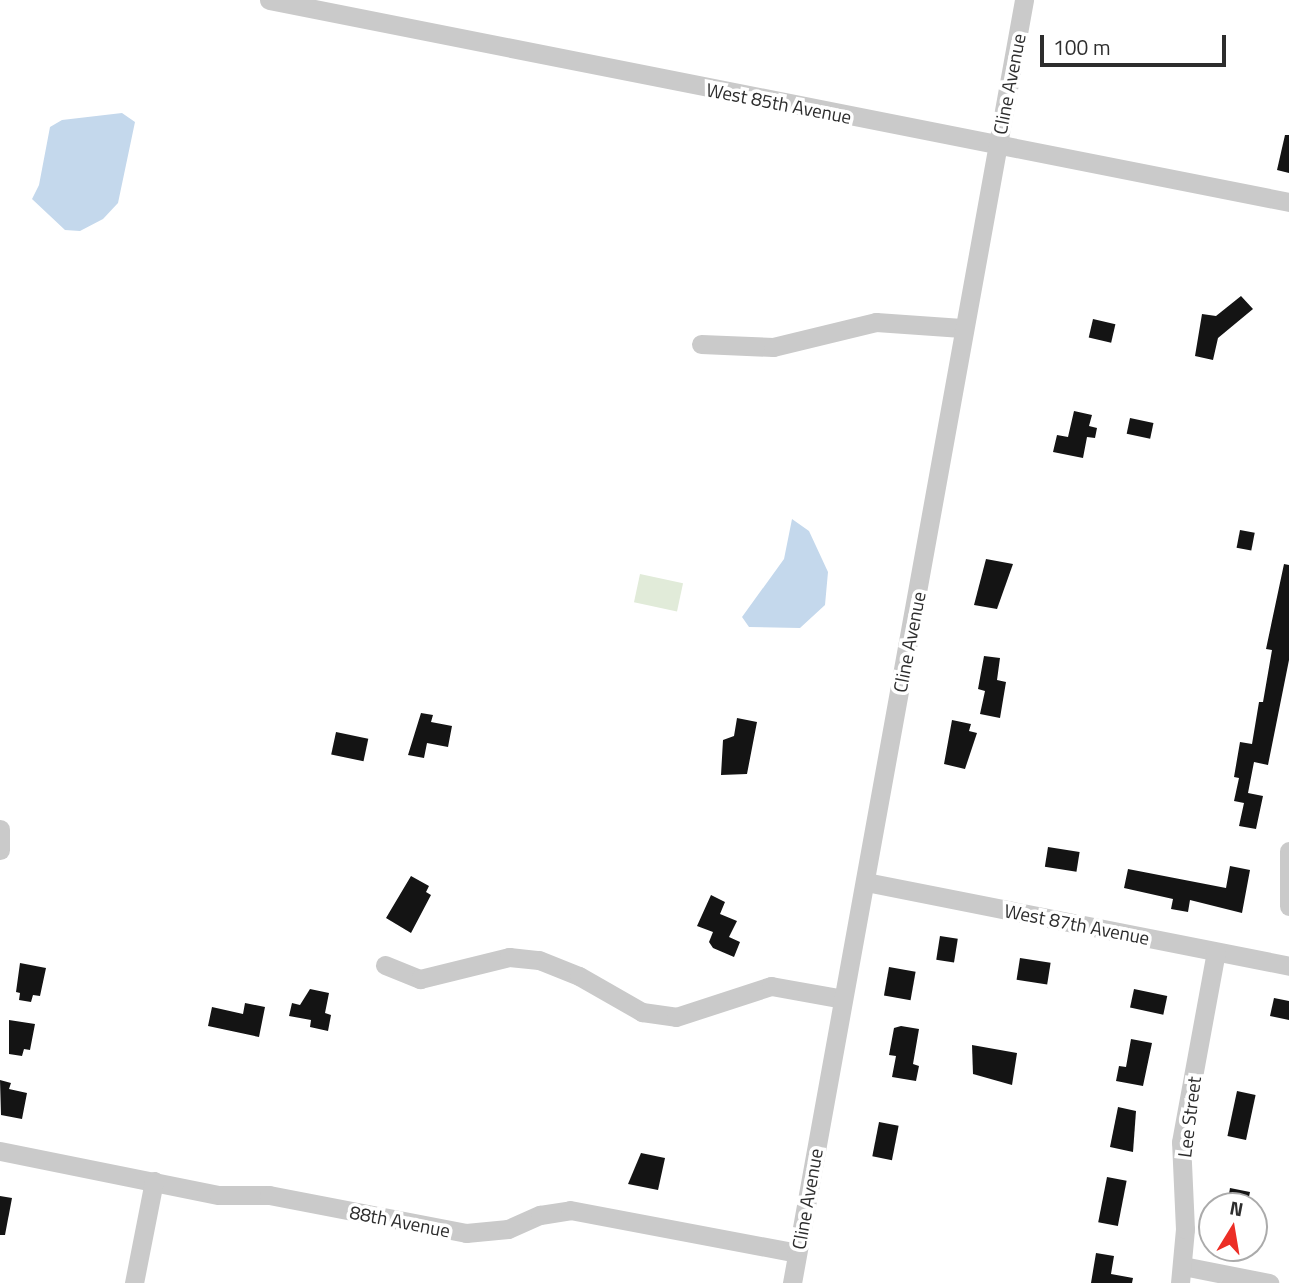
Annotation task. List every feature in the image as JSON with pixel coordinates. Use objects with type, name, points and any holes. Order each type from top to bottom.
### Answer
[{"type":"street","name":"West 85th Avenue","points":[[269,0],[1289,202]]},
{"type":"street","name":"Cline Avenue","points":[[792,1283],[866,882],[962,328],[1024,0]]},
{"type":"street","points":[[701,344],[773,347],[876,322],[962,328]]},
{"type":"street","points":[[0,829],[0,850]]},
{"type":"street","points":[[1289,851],[1289,906]]},
{"type":"street","name":"West 87th Avenue","points":[[866,882],[1289,966]]},
{"type":"street","name":"Lee Street","points":[[1182,1274],[1181,1142],[1216,952]]},
{"type":"street","points":[[385,965],[420,979],[509,957],[538,960],[579,976],[642,1012],[676,1017],[771,986],[843,999]]},
{"type":"street","name":"88th Avenue","points":[[0,1151],[219,1195],[269,1195],[466,1233],[508,1229],[570,1210],[593,1212],[797,1253]]},
{"type":"street","points":[[134,1283],[154,1181]]},
{"type":"street","points":[[1182,1274],[1269,1283]]},
{"type":"green space","points":[[640,574],[683,583],[677,612],[634,602]]},
{"type":"water","points":[[122,113],[135,122],[118,203],[103,219],[80,231],[65,230],[32,199],[39,185],[50,127],[62,120]]},
{"type":"water","points":[[792,519],[809,531],[828,572],[825,605],[800,628],[749,627],[742,617],[784,559]]},
{"type":"building","points":[[1285,135],[1289,135],[1289,173],[1277,170]]},
{"type":"building","points":[[1241,296],[1253,309],[1218,338],[1213,360],[1195,356],[1202,314],[1216,316]]},
{"type":"building","points":[[1093,319],[1115,324],[1111,343],[1089,338]]},
{"type":"building","points":[[1074,411],[1092,415],[1089,426],[1097,428],[1095,438],[1087,437],[1083,458],[1053,452],[1057,435],[1068,437]]},
{"type":"building","points":[[1130,418],[1153,423],[1150,439],[1127,434]]},
{"type":"building","points":[[1240,530],[1255,533],[1251,551],[1237,548]]},
{"type":"building","points":[[986,559],[1013,564],[997,609],[974,605]]},
{"type":"building","points":[[1284,564],[1289,565],[1289,660],[1268,765],[1254,762],[1248,793],[1263,796],[1256,829],[1239,826],[1244,803],[1234,801],[1239,778],[1234,777],[1240,742],[1252,744],[1259,702],[1263,702],[1272,650],[1266,649]]},
{"type":"building","points":[[984,656],[1000,658],[997,680],[1006,682],[1000,718],[980,714],[985,691],[978,689]]},
{"type":"building","points":[[421,713],[433,715],[431,722],[452,726],[448,747],[427,743],[424,758],[408,755]]},
{"type":"building","points":[[737,718],[757,722],[747,774],[721,775],[723,740],[734,736]]},
{"type":"building","points":[[952,720],[971,724],[969,731],[977,733],[965,769],[944,764]]},
{"type":"building","points":[[336,732],[368,739],[363,761],[331,754]]},
{"type":"building","points":[[1048,847],[1080,852],[1076,872],[1045,867]]},
{"type":"building","points":[[1230,866],[1250,870],[1242,913],[1190,900],[1188,912],[1171,909],[1173,899],[1124,888],[1128,869],[1226,888]]},
{"type":"building","points":[[411,876],[429,886],[426,892],[431,895],[411,933],[386,918]]},
{"type":"building","points":[[711,895],[725,902],[720,914],[737,921],[729,937],[740,942],[734,957],[713,948],[709,942],[713,932],[697,926]]},
{"type":"building","points":[[940,936],[958,939],[954,963],[936,960]]},
{"type":"building","points":[[1020,958],[1051,963],[1047,985],[1017,980]]},
{"type":"building","points":[[20,963],[46,968],[40,996],[33,995],[31,1002],[19,1000],[20,993],[16,992]]},
{"type":"building","points":[[889,967],[916,972],[911,1000],[884,996]]},
{"type":"building","points":[[310,989],[329,993],[325,1013],[331,1015],[328,1031],[310,1027],[311,1020],[289,1016],[292,1003],[300,1005]]},
{"type":"building","points":[[1134,989],[1167,996],[1163,1015],[1130,1008]]},
{"type":"building","points":[[1274,998],[1289,1001],[1289,1020],[1270,1016]]},
{"type":"building","points":[[245,1003],[265,1007],[259,1037],[208,1026],[212,1007],[243,1014]]},
{"type":"building","points":[[9,1020],[35,1024],[30,1050],[24,1049],[22,1056],[9,1054]]},
{"type":"building","points":[[901,1026],[919,1029],[913,1064],[919,1066],[916,1081],[892,1077],[896,1056],[889,1055],[894,1028]]},
{"type":"building","points":[[1131,1039],[1152,1043],[1143,1086],[1116,1081],[1119,1066],[1126,1067]]},
{"type":"building","points":[[972,1045],[1017,1053],[1012,1085],[973,1074]]},
{"type":"building","points":[[0,1080],[11,1083],[9,1089],[27,1093],[22,1119],[1,1115]]},
{"type":"building","points":[[1237,1091],[1256,1095],[1246,1140],[1227,1136]]},
{"type":"building","points":[[1118,1107],[1136,1111],[1133,1152],[1110,1147]]},
{"type":"building","points":[[879,1122],[899,1126],[892,1160],[872,1156]]},
{"type":"building","points":[[641,1153],[665,1158],[658,1190],[628,1184]]},
{"type":"building","points":[[1107,1177],[1127,1181],[1118,1226],[1098,1222]]},
{"type":"building","points":[[1230,1188],[1250,1192],[1229,1192]]},
{"type":"building","points":[[0,1196],[12,1198],[5,1235],[0,1235]]},
{"type":"building","points":[[1096,1253],[1114,1256],[1111,1274],[1133,1278],[1132,1283],[1091,1283]]}]
